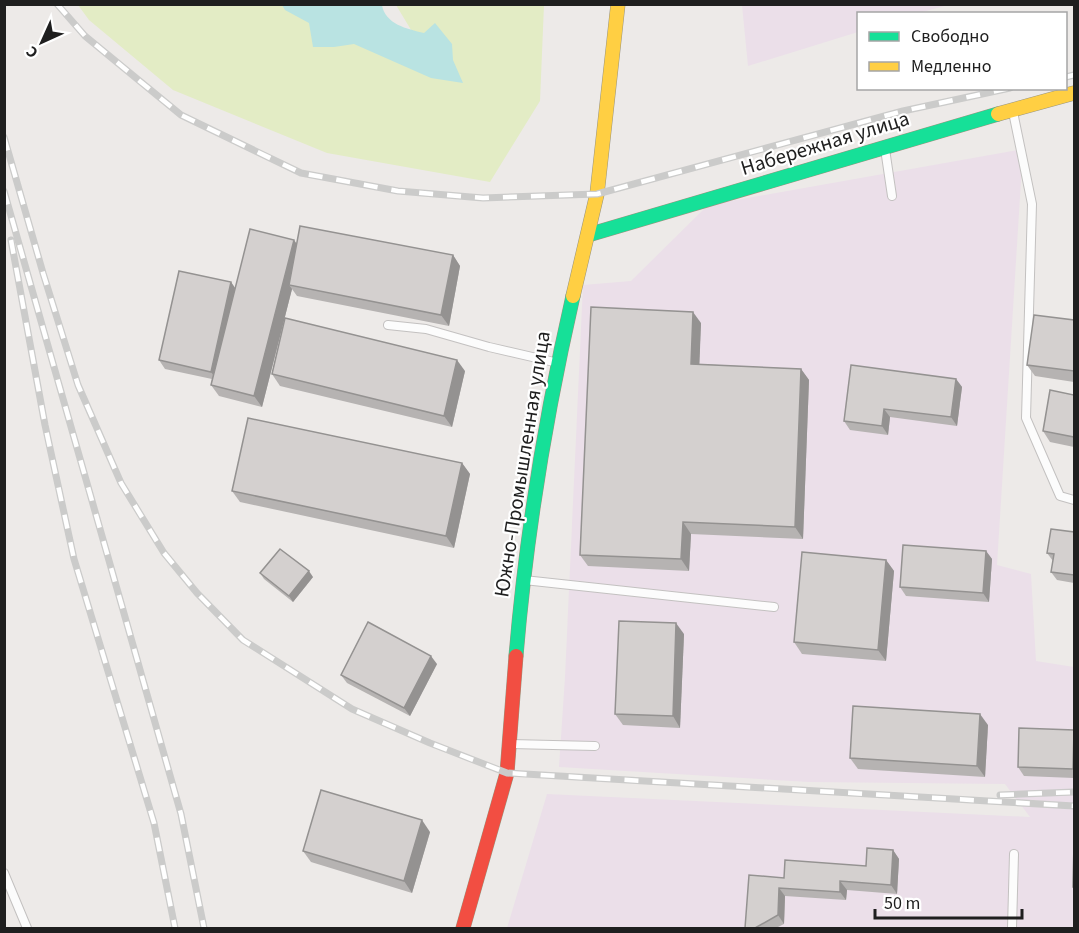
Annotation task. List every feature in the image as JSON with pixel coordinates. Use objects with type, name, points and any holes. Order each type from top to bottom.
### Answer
[{"type":"street","name":"Южно-Промышленная улица","points":[[463,928],[507,773],[523,580],[553,382],[597,194],[618,4]]},
{"type":"street","name":"Набережная улица","points":[[588,235],[1012,109],[1074,93]]},
{"type":"lane","points":[[1012,109],[1032,204],[1026,418],[1060,496],[1074,500]]},
{"type":"lane","points":[[885,147],[892,196]]},
{"type":"lane","points":[[388,325],[426,329],[557,363]]},
{"type":"lane","points":[[523,580],[774,607]]},
{"type":"lane","points":[[509,744],[595,746]]},
{"type":"lane","points":[[1012,928],[1014,854]]},
{"type":"lane","points":[[4,873],[27,928]]},
{"type":"shaded area","points":[[742,4],[948,5],[923,12],[857,12],[857,32],[748,66]]},
{"type":"shaded area","points":[[1023,149],[997,565],[1031,574],[1036,661],[1074,667],[1074,928],[507,928],[547,794],[1030,817],[1005,784],[809,782],[559,767],[583,285],[631,281],[708,205]]},
{"type":"green space","points":[[78,5],[293,5],[437,73],[396,5],[544,5],[540,101],[490,182],[327,153],[173,90],[89,20]]},
{"type":"water","points":[[282,5],[382,5],[387,17],[398,25],[424,33],[435,23],[452,44],[453,60],[463,83],[431,78],[354,44],[313,47],[309,23],[285,10]]},
{"type":"building","points":[[300,226],[453,255],[441,315],[289,285]]},
{"type":"building","points":[[250,229],[294,240],[254,396],[211,385]]},
{"type":"building","points":[[179,271],[231,282],[211,372],[159,360]]},
{"type":"building","points":[[591,307],[693,312],[691,364],[801,369],[795,527],[683,522],[681,559],[580,555]]},
{"type":"building","points":[[1034,315],[1074,320],[1074,371],[1027,365]]},
{"type":"building","points":[[285,318],[457,360],[444,416],[272,374]]},
{"type":"building","points":[[851,365],[956,379],[951,417],[884,409],[882,426],[844,421]]},
{"type":"building","points":[[1050,390],[1074,395],[1074,437],[1043,431]]},
{"type":"building","points":[[248,418],[462,463],[446,536],[232,491]]},
{"type":"building","points":[[1051,529],[1074,532],[1074,575],[1051,572],[1054,554],[1047,553]]},
{"type":"building","points":[[903,545],[986,551],[983,593],[900,587]]},
{"type":"building","points":[[280,549],[309,571],[289,596],[260,573]]},
{"type":"building","points":[[802,552],[886,560],[878,650],[794,642]]},
{"type":"building","points":[[619,621],[676,623],[673,716],[615,714]]},
{"type":"building","points":[[368,622],[431,656],[404,708],[341,675]]},
{"type":"building","points":[[853,706],[980,714],[977,766],[850,758]]},
{"type":"building","points":[[1019,728],[1074,730],[1073,769],[1018,767]]},
{"type":"building","points":[[321,790],[422,820],[404,881],[303,851]]},
{"type":"building","points":[[867,848],[893,850],[891,885],[840,881],[840,892],[779,888],[778,915],[755,928],[745,928],[749,875],[784,878],[785,860],[866,866]]},
{"type":"railway","points":[[57,4],[85,36],[181,115],[301,173],[398,191],[483,198],[597,194],[903,111],[1001,90]]},
{"type":"railway","points":[[1067,77],[1074,75]]},
{"type":"railway","points":[[4,137],[78,385],[121,483],[164,553],[197,593],[243,640],[352,709],[507,773],[1074,806]]},
{"type":"railway","points":[[4,191],[181,814],[204,928]]},
{"type":"railway","points":[[11,240],[45,425],[74,559],[154,823],[175,928]]},
{"type":"railway","points":[[1000,795],[1074,792]]},
{"type":"traffic: fast","points":[[588,235],[998,114]]},
{"type":"traffic: fast","points":[[516,656],[525,565],[538,475],[573,296]]},
{"type":"traffic: slow","points":[[573,296],[597,194],[618,4]]},
{"type":"traffic: slow","points":[[998,114],[1074,93]]},
{"type":"traffic: jam","points":[[463,928],[507,773],[516,656]]}]
